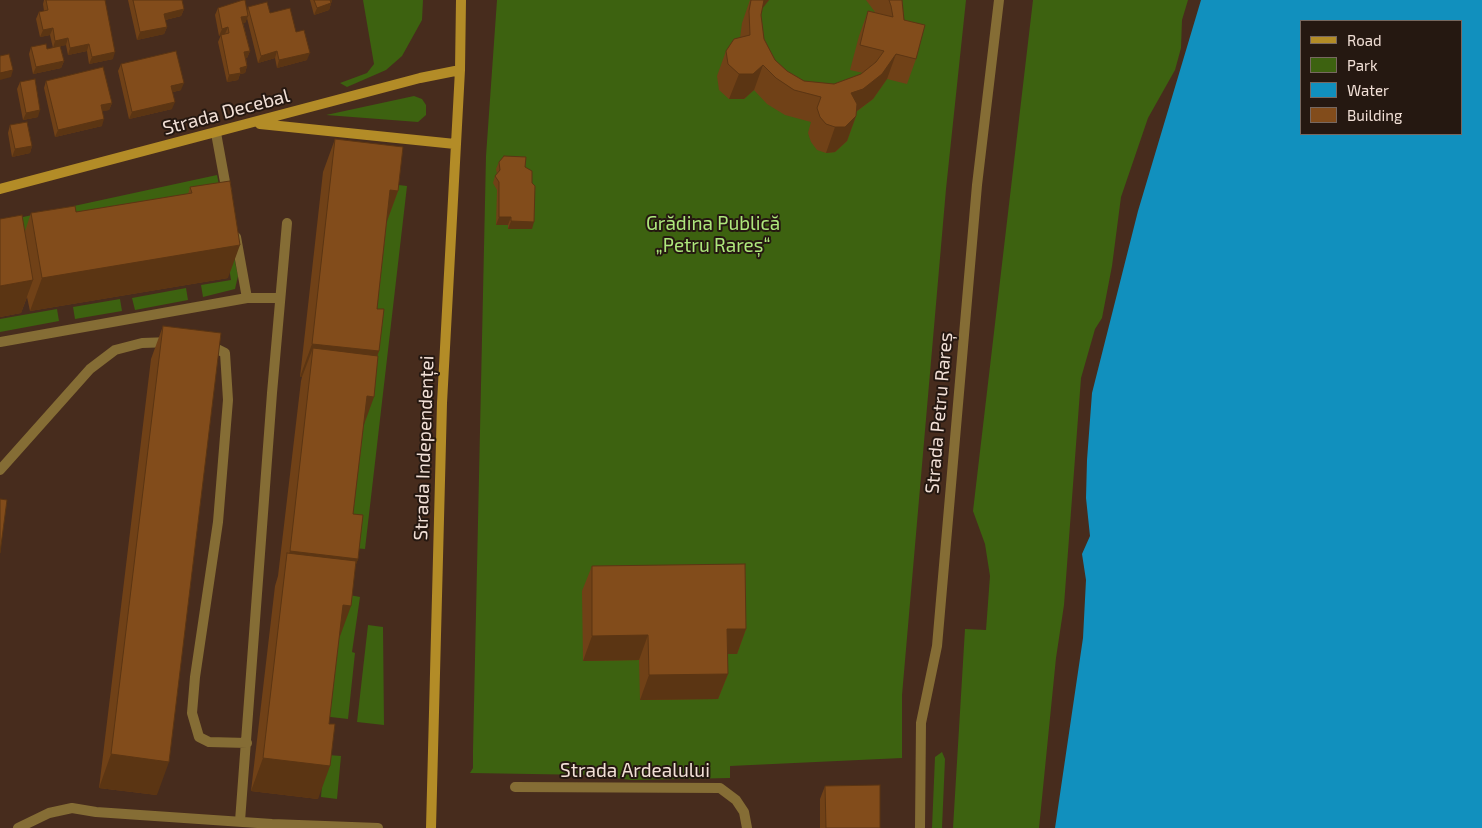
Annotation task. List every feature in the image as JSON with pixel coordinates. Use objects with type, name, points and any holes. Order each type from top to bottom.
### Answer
[{"type":"main road","name":"Strada Independenței","points":[[431,828],[442,403],[460,70],[461,0]]},
{"type":"main road","name":"Strada Decebal","points":[[0,190],[420,78],[460,70]]},
{"type":"main road","points":[[254,123],[455,144]]},
{"type":"street","name":"Strada Petru Rareș","points":[[920,828],[921,723],[937,646],[978,185],[999,0]]},
{"type":"street","points":[[216,133],[229,201]]},
{"type":"street","points":[[240,821],[287,223]]},
{"type":"street","points":[[234,230],[247,298]]},
{"type":"street","points":[[0,342],[247,298],[280,298]]},
{"type":"street","points":[[0,470],[90,370],[115,350],[142,343],[180,342]]},
{"type":"street","points":[[196,342],[210,345],[225,353],[228,400],[218,522],[195,677],[192,713],[199,738],[209,742],[247,743]]},
{"type":"street","name":"Strada Ardealului","points":[[515,787],[720,788],[736,800],[744,812],[747,828]]},
{"type":"street","points":[[18,828],[49,813],[72,808],[205,823],[240,821],[378,828]]},
{"type":"green space","points":[[363,0],[423,0],[422,20],[402,56],[386,70],[347,87],[340,83],[367,73],[374,64]]},
{"type":"green space","name":"Grădina Publică „Petru Rareș“","points":[[497,0],[966,0],[946,189],[902,695],[902,758],[730,766],[730,778],[631,780],[592,775],[470,773],[473,768],[486,156]]},
{"type":"green space","points":[[1033,0],[1188,0],[1182,20],[1181,48],[1175,70],[1148,118],[1121,197],[1112,266],[1102,318],[1095,329],[1081,378],[1064,605],[1056,658],[1039,828],[953,828],[965,629],[986,630],[990,576],[985,544],[973,511]]},
{"type":"green space","points":[[414,96],[422,99],[426,105],[426,115],[418,122],[326,115]]},
{"type":"green space","points":[[217,175],[238,276],[235,289],[203,297],[201,285],[231,280],[220,208],[0,247],[0,222]]},
{"type":"green space","points":[[390,184],[407,186],[365,549],[341,547],[367,384]]},
{"type":"green space","points":[[186,288],[188,300],[135,310],[132,298]]},
{"type":"green space","points":[[120,299],[122,311],[75,319],[73,307]]},
{"type":"green space","points":[[57,309],[59,321],[0,332],[0,319]]},
{"type":"green space","points":[[344,594],[360,597],[352,652],[355,653],[348,719],[322,716]]},
{"type":"green space","points":[[368,625],[383,627],[384,725],[357,722]]},
{"type":"green space","points":[[942,752],[945,759],[942,828],[932,828],[935,757]]},
{"type":"green space","points":[[328,755],[341,756],[337,799],[321,797],[324,759]]},
{"type":"water","points":[[1201,0],[1482,0],[1482,828],[1055,828],[1083,638],[1086,580],[1082,554],[1090,536],[1086,498],[1092,393],[1138,211]]},
{"type":"building","points":[[46,0],[105,0],[115,52],[92,57],[89,44],[70,48],[68,38],[55,41],[53,28],[43,30],[39,12],[48,10]]},
{"type":"building","points":[[133,0],[182,0],[184,9],[164,14],[167,27],[140,32]]},
{"type":"building","points":[[245,0],[248,16],[241,17],[250,51],[244,52],[247,66],[240,68],[241,73],[229,75],[221,35],[229,33],[228,27],[222,29],[218,8]]},
{"type":"building","points":[[314,0],[330,0],[331,3],[317,8]]},
{"type":"building","points":[[751,0],[764,0],[761,15],[764,39],[775,60],[787,71],[804,81],[834,84],[861,74],[876,62],[884,51],[860,45],[868,11],[893,17],[889,0],[902,0],[904,20],[925,25],[916,59],[896,54],[882,74],[863,89],[851,93],[857,104],[856,116],[845,127],[835,127],[826,124],[820,117],[817,108],[821,97],[794,90],[776,78],[763,65],[753,74],[739,74],[728,64],[726,51],[734,39],[750,35],[749,11]]},
{"type":"building","points":[[267,2],[270,13],[290,8],[296,32],[304,30],[310,53],[279,60],[277,51],[261,56],[248,7]]},
{"type":"building","points":[[46,44],[47,49],[60,46],[64,61],[36,67],[31,47]]},
{"type":"building","points":[[176,51],[184,83],[171,86],[175,102],[132,112],[121,64]]},
{"type":"building","points":[[9,54],[13,70],[0,73],[0,56]]},
{"type":"building","points":[[103,67],[112,103],[101,105],[104,119],[58,130],[46,81]]},
{"type":"building","points":[[35,79],[40,110],[26,113],[20,82]]},
{"type":"building","points":[[27,122],[32,146],[15,149],[10,125]]},
{"type":"building","points":[[335,139],[403,147],[398,191],[390,190],[377,309],[384,309],[379,351],[312,344]]},
{"type":"building","points":[[504,156],[526,157],[525,167],[532,171],[532,183],[535,186],[534,222],[511,221],[511,217],[499,217],[499,182],[495,176],[500,170],[499,162]]},
{"type":"building","points":[[230,181],[240,245],[42,278],[31,213],[75,206],[76,212],[192,193],[190,187]]},
{"type":"building","points":[[22,215],[33,280],[0,286],[0,219]]},
{"type":"building","points":[[163,326],[221,333],[169,762],[111,754]]},
{"type":"building","points":[[313,348],[378,356],[374,397],[367,396],[353,514],[363,515],[358,559],[290,551]]},
{"type":"building","points":[[0,499],[7,500],[0,553]]},
{"type":"building","points":[[287,553],[356,561],[351,606],[343,605],[329,724],[335,724],[330,766],[263,758]]},
{"type":"building","points":[[745,564],[746,629],[727,629],[728,674],[649,675],[648,635],[592,636],[592,566]]},
{"type":"building","points":[[880,785],[880,828],[826,828],[825,786]]}]
